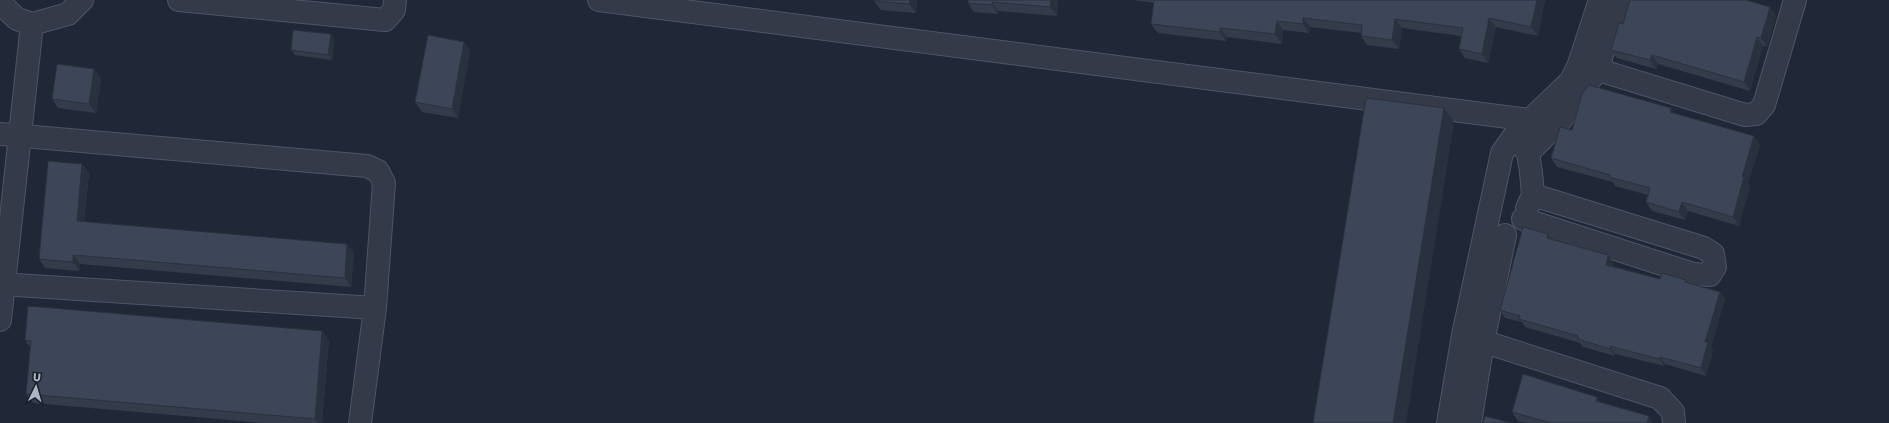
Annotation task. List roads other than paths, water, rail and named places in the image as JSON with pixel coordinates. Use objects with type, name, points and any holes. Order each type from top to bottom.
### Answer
[{"type":"street","points":[[0,3],[17,19],[32,24],[68,14],[82,0]]},
{"type":"street","points":[[179,0],[385,20],[394,10],[395,0]]},
{"type":"street","points":[[599,0],[1530,120]]},
{"type":"street","points":[[1470,423],[1473,338],[1483,239],[1502,153],[1514,136],[1530,120],[1588,67],[1600,0]]},
{"type":"street","points":[[1528,153],[1560,121],[1620,0]]},
{"type":"street","points":[[1588,67],[1745,115],[1756,114],[1764,105],[1795,0]]},
{"type":"street","points":[[0,320],[10,135],[32,24]]},
{"type":"street","points":[[10,135],[367,166],[378,171],[384,182],[375,308],[360,423]]},
{"type":"street","points":[[1483,239],[1505,234],[1516,228],[1523,218],[1533,195],[1528,153],[1514,136]]},
{"type":"street","points":[[1523,218],[1693,274],[1710,275],[1714,267],[1713,254],[1704,248],[1533,195]]},
{"type":"street","points":[[1448,423],[1505,234]]},
{"type":"street","points":[[2,285],[375,308]]},
{"type":"street","points":[[1473,338],[1660,398],[1673,412],[1674,423]]}]
